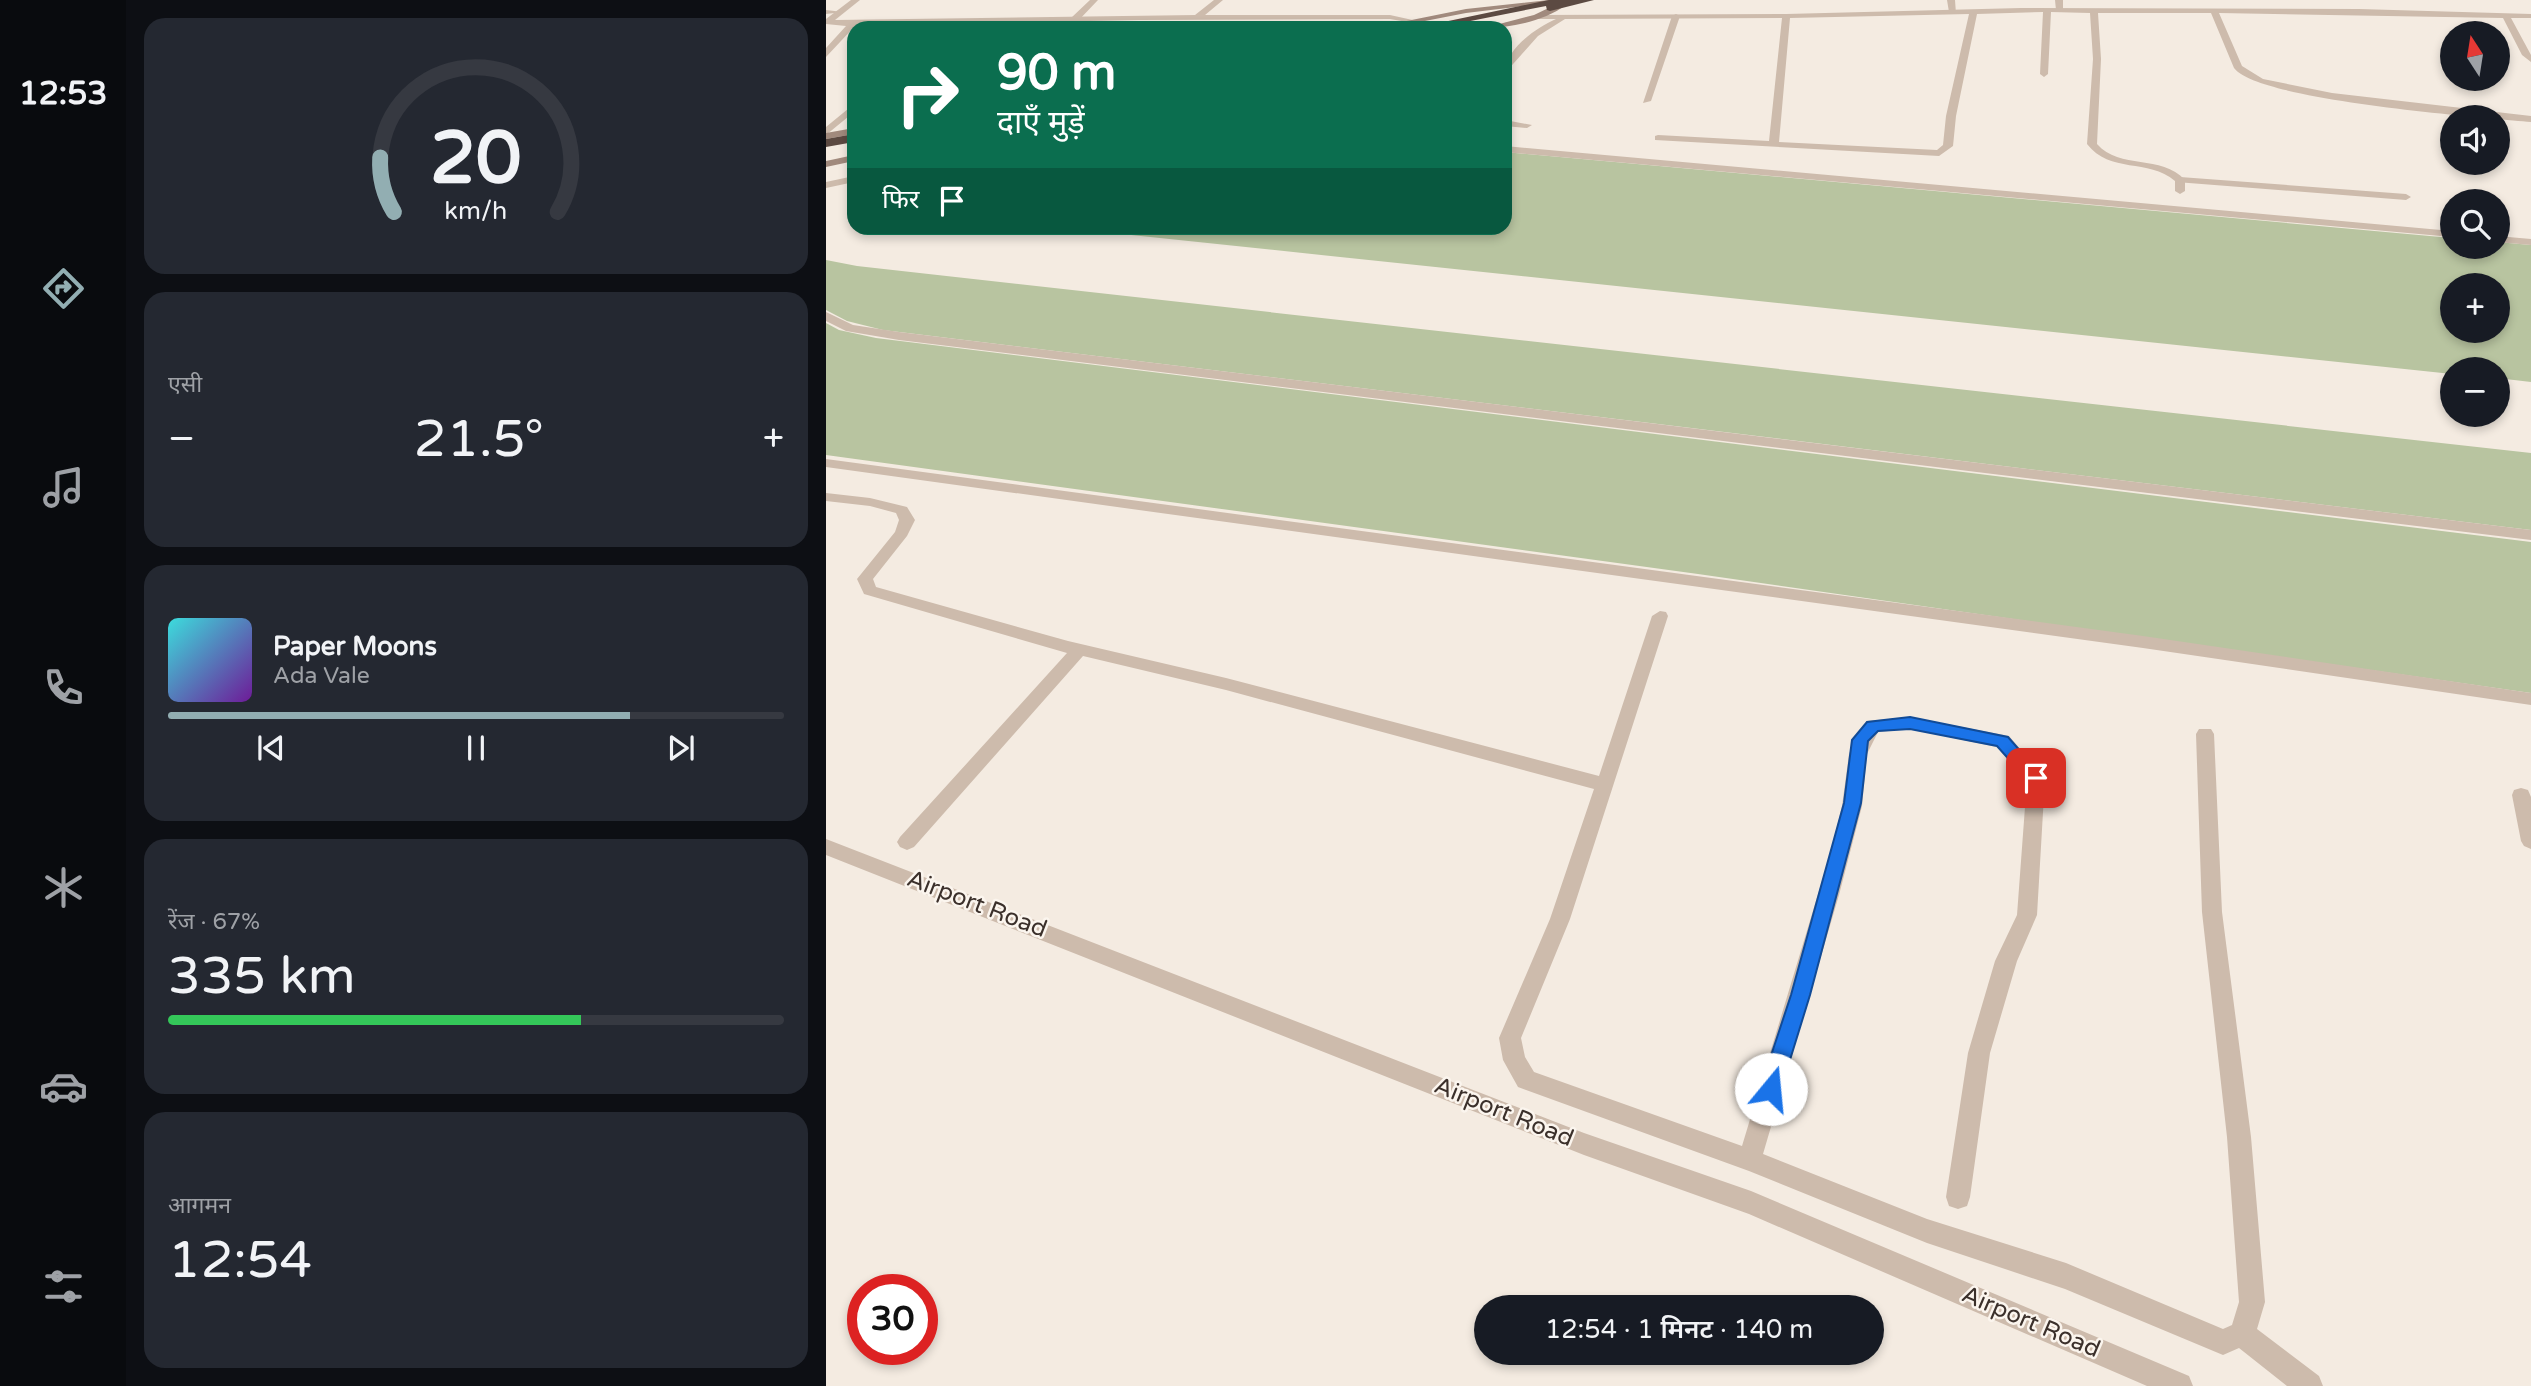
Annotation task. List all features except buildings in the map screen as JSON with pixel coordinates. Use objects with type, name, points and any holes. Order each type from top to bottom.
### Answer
[{"type":"highway","points":[[1437,21],[1589,0]]},
{"type":"highway","points":[[1484,21],[1561,2]]},
{"type":"highway","points":[[826,143],[847,139]]},
{"type":"highway","points":[[826,151],[847,146]]},
{"type":"street","points":[[847,24],[827,22],[856,0]]},
{"type":"street","points":[[1074,20],[1094,0]]},
{"type":"street","points":[[1197,18],[1219,0]]},
{"type":"street","points":[[1951,0],[1953,12]]},
{"type":"street","points":[[2059,0],[2060,10]]},
{"type":"street","points":[[2174,0],[2175,11]]},
{"type":"street","points":[[1537,17],[1561,2]]},
{"type":"street","points":[[2044,74],[2047,10]]},
{"type":"street","points":[[1512,23],[1537,17],[1786,16],[2047,10],[2531,16]]},
{"type":"street","points":[[2094,10],[2098,59],[2092,144],[2096,152],[2107,158],[2166,169],[2180,185],[2406,197]]},
{"type":"street","points":[[2214,11],[2242,73],[2262,85],[2531,119]]},
{"type":"street","points":[[826,12],[839,12]]},
{"type":"street","points":[[1658,138],[1939,153],[1948,146],[1951,116],[1974,12]]},
{"type":"street","points":[[2506,15],[2526,55],[2531,59]]},
{"type":"street","points":[[1646,101],[1676,16]]},
{"type":"street","points":[[1774,143],[1786,16]]},
{"type":"street","points":[[1019,21],[1354,17],[1390,21]]},
{"type":"street","points":[[1512,61],[1532,34],[1564,18]]},
{"type":"street","points":[[826,54],[847,29]]},
{"type":"street","points":[[826,134],[847,114]]},
{"type":"street","points":[[1512,124],[1527,125]]},
{"type":"street","points":[[826,134],[847,132]]},
{"type":"street","points":[[1512,150],[2440,233]]},
{"type":"street","points":[[826,164],[847,160]]},
{"type":"street","points":[[826,185],[847,180]]},
{"type":"street","points":[[2510,240],[2531,242]]},
{"type":"street","points":[[826,316],[850,328],[899,336],[2531,535]]},
{"type":"street","points":[[826,463],[2088,635],[2531,699]]},
{"type":"street","points":[[826,497],[870,502],[902,510],[907,520],[902,533],[865,579],[870,590],[1079,650],[1226,684],[1605,785]]},
{"type":"street","points":[[1660,616],[1560,919],[1510,1038],[1514,1060],[1526,1080],[1749,1160],[1927,1231],[2066,1276],[2223,1342],[2242,1334],[2252,1302],[2239,1137],[2212,912],[2205,733]]},
{"type":"street","points":[[907,842],[1079,650]]},
{"type":"street","points":[[1749,1160],[1800,995],[1853,803],[1860,740],[1873,726],[1910,723],[2003,741],[2036,778],[2027,915],[2006,961],[1979,1053],[1958,1197]]},
{"type":"street","points":[[2521,795],[2531,841]]},
{"type":"street","name":"Airport Road","points":[[826,847],[1584,1144],[1751,1203],[2179,1386]]},
{"type":"street","points":[[2242,1334],[2309,1386]]},
{"type":"green space","points":[[1512,153],[2440,237],[2440,259],[2510,259],[2510,243],[2531,245],[2531,382],[2510,380],[2510,357],[2440,357],[2440,373],[1131,235],[1512,235]]},
{"type":"green space","points":[[826,260],[857,266],[2531,453],[2531,530],[883,330],[847,321],[826,310]]},
{"type":"green space","points":[[826,323],[839,330],[876,338],[2531,542],[2531,693],[1698,574],[826,455]]},
{"type":"route","points":[[1771,1089],[1853,803],[1860,740],[1873,726],[1910,723],[2003,741],[2036,778]]}]
